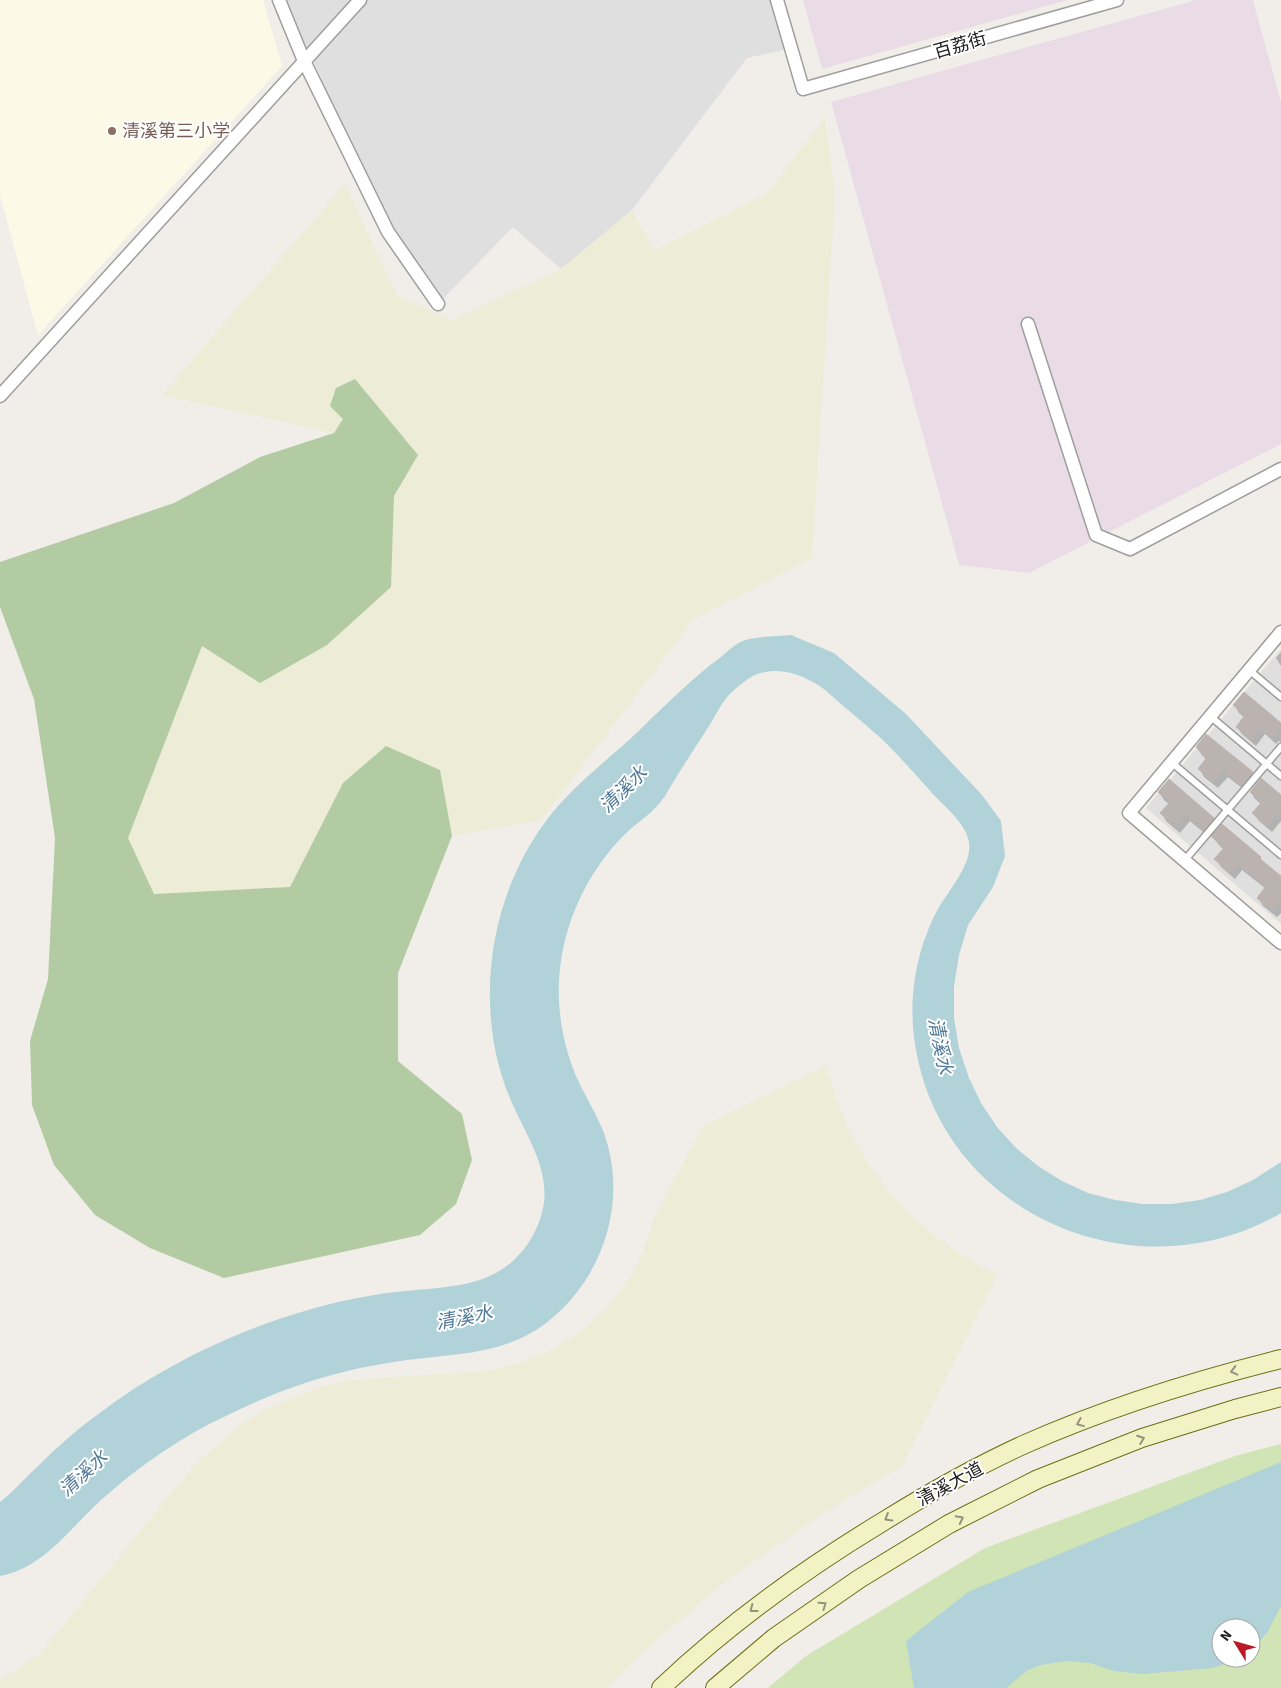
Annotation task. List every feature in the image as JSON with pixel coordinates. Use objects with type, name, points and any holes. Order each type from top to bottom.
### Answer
[{"type":"main road","name":"清溪大道","points":[[661,1688],[685,1665],[752,1609],[839,1548],[931,1492],[1023,1445],[1130,1403],[1226,1373],[1281,1359]]},
{"type":"main road","name":"清溪大道","points":[[715,1688],[782,1633],[859,1580],[949,1524],[1038,1479],[1142,1438],[1235,1408],[1281,1398]]},
{"type":"street","points":[[279,0],[304,62],[388,232],[438,304]]},
{"type":"street","points":[[0,396],[360,0]]},
{"type":"street","name":"百荔街","points":[[778,0],[804,89],[1116,0]]},
{"type":"street","points":[[1028,324],[1096,535],[1130,549],[1281,469]]},
{"type":"street","points":[[1281,632],[1129,813],[1281,943]]},
{"type":"lane","points":[[1249,670],[1281,697]]},
{"type":"lane","points":[[1210,716],[1281,776]]},
{"type":"lane","points":[[1184,860],[1281,747]]},
{"type":"lane","points":[[1171,762],[1281,855]]},
{"type":"shaded area","name":"清溪第三小学","points":[[0,0],[263,0],[282,66],[38,335],[0,195]]},
{"type":"shaded area","points":[[284,0],[784,0],[797,47],[747,58],[632,210],[561,269],[513,227],[438,304],[388,232],[314,62]]},
{"type":"shaded area","points":[[803,0],[1068,0],[822,69]]},
{"type":"shaded area","points":[[1196,0],[1253,0],[1281,102],[1281,444],[1029,573],[959,565],[831,102]]},
{"type":"shaded area","points":[[1281,649],[1281,924],[1146,808]]},
{"type":"green space","points":[[825,118],[835,194],[812,558],[694,619],[541,820],[452,836],[440,770],[343,783],[290,887],[154,894],[128,838],[202,646],[391,587],[394,496],[418,455],[343,419],[334,433],[162,395],[345,184],[397,296],[452,320],[561,269],[632,210],[654,251],[767,193]]},
{"type":"green space","points":[[355,379],[418,455],[394,496],[391,587],[327,645],[260,683],[202,646],[128,838],[154,894],[290,887],[343,783],[386,746],[440,770],[452,836],[398,973],[398,1061],[462,1114],[472,1160],[456,1204],[420,1235],[224,1278],[150,1248],[95,1215],[54,1165],[32,1105],[30,1041],[48,979],[55,838],[34,699],[0,607],[0,562],[174,503],[260,457],[334,433],[343,419],[330,406],[336,388]]},
{"type":"green space","points":[[826,1066],[836,1099],[850,1132],[867,1162],[888,1190],[911,1215],[938,1238],[966,1258],[997,1275],[903,1465],[818,1517],[729,1579],[660,1637],[606,1688],[0,1688],[0,1679],[17,1670],[42,1651],[197,1462],[242,1424],[267,1409],[323,1386],[351,1380],[487,1371],[520,1363],[551,1350],[580,1332],[606,1309],[627,1282],[643,1252],[654,1218],[703,1126]]},
{"type":"green space","points":[[1281,1444],[1281,1688],[768,1688],[806,1656],[985,1548],[1235,1456]]},
{"type":"water","name":"清溪水","points":[[791,635],[834,653],[906,714],[982,795],[1001,821],[1005,856],[993,887],[968,925],[959,955],[954,986],[954,1018],[959,1048],[969,1078],[981,1103],[997,1127],[1016,1148],[1038,1166],[1062,1181],[1088,1193],[1115,1200],[1143,1204],[1172,1204],[1200,1200],[1227,1192],[1253,1180],[1281,1162],[1281,1213],[1227,1237],[1171,1246],[1114,1243],[1060,1227],[1012,1200],[970,1163],[938,1116],[918,1060],[912,1016],[916,972],[923,944],[935,915],[959,876],[968,857],[969,847],[966,832],[953,814],[884,741],[826,691],[798,675],[769,671],[749,678],[722,703],[661,802],[623,836],[600,863],[582,894],[569,926],[559,975],[559,1004],[563,1034],[576,1076],[602,1128],[610,1154],[613,1180],[612,1206],[607,1232],[586,1280],[570,1301],[535,1331],[518,1340],[482,1350],[407,1360],[343,1372],[292,1387],[211,1423],[178,1442],[130,1475],[43,1556],[16,1572],[0,1576],[0,1502],[81,1428],[152,1378],[212,1346],[274,1321],[355,1298],[460,1285],[477,1281],[493,1275],[507,1266],[520,1253],[532,1237],[541,1217],[544,1181],[533,1147],[509,1096],[498,1062],[492,1026],[490,990],[493,954],[500,918],[511,884],[527,851],[555,810],[585,779],[685,686],[740,642]]},
{"type":"water","points":[[1281,1462],[1281,1606],[1267,1633],[1261,1639],[1261,1618],[1211,1618],[1211,1668],[1213,1668],[1143,1674],[1114,1671],[1090,1663],[1066,1661],[1041,1665],[1028,1670],[1006,1688],[914,1688],[906,1641],[968,1592]]},
{"type":"building","points":[[1244,692],[1281,723],[1281,726],[1272,737],[1260,728],[1251,739],[1236,727],[1245,715],[1233,705]]},
{"type":"building","points":[[1206,734],[1253,772],[1242,785],[1223,770],[1213,781],[1198,769],[1207,757],[1196,747]]},
{"type":"building","points":[[1261,778],[1281,795],[1281,809],[1267,826],[1252,813],[1262,802],[1250,792]]},
{"type":"building","points":[[1169,779],[1214,818],[1204,830],[1185,814],[1175,826],[1160,813],[1170,802],[1158,792]]},
{"type":"building","points":[[1222,824],[1281,876],[1281,899],[1272,910],[1257,898],[1266,886],[1237,863],[1230,872],[1214,859],[1224,848],[1211,836]]},
{"type":"place","name":"清溪第三小学","points":[[112,131]]}]
